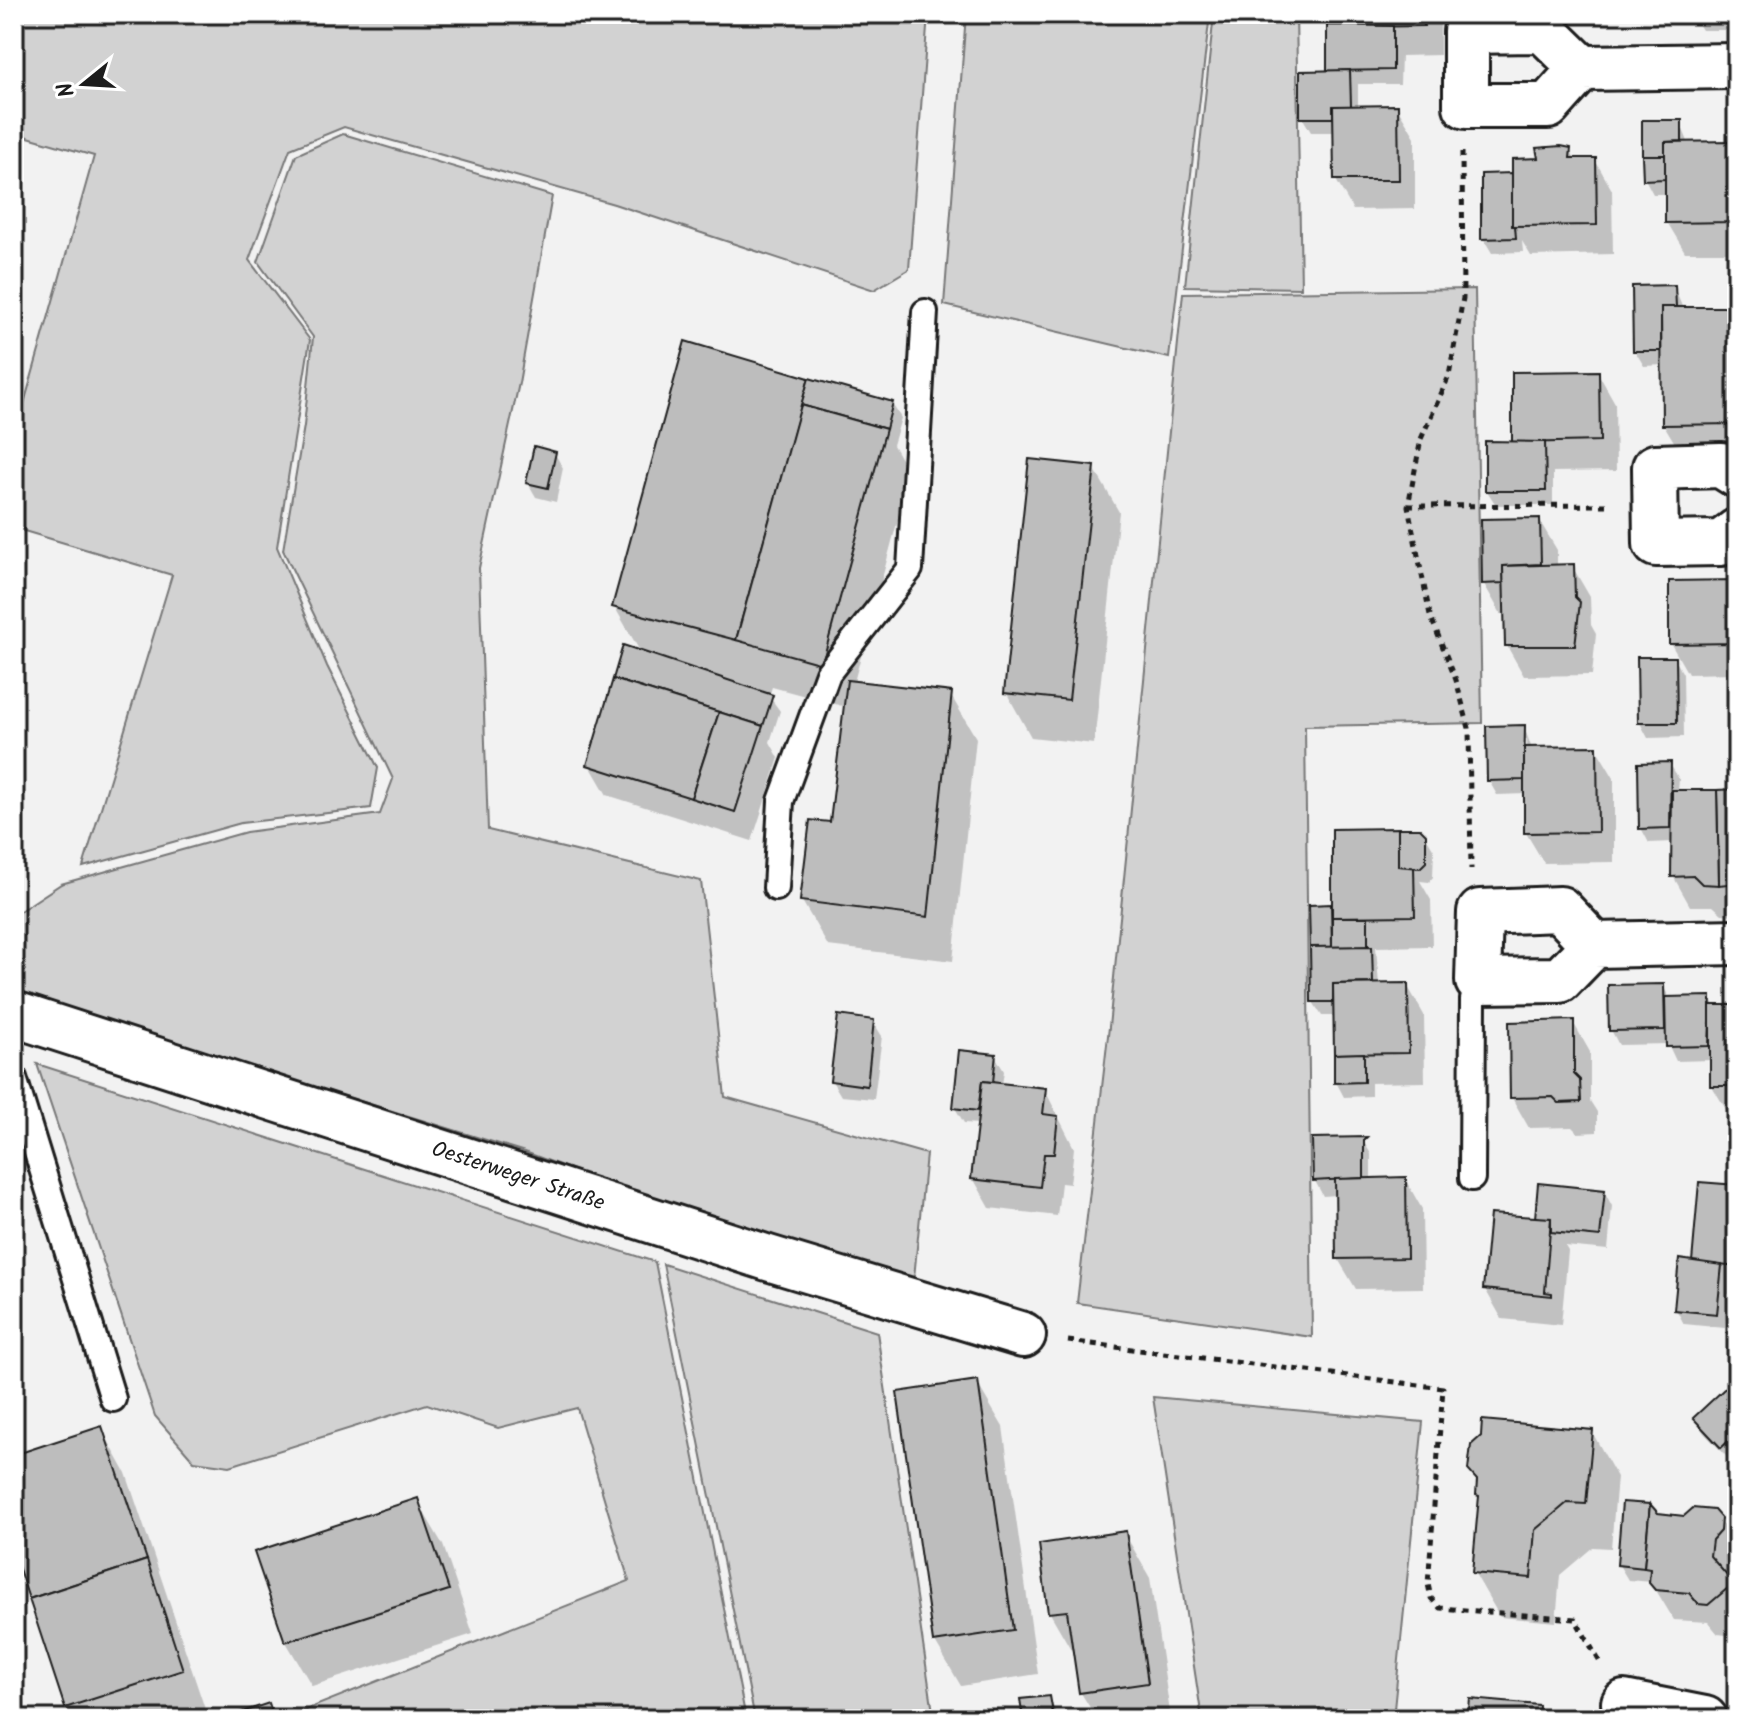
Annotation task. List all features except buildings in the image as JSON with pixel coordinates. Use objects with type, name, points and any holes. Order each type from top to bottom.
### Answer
[{"type":"street","points":[[1582,68],[1548,106],[1466,106],[1466,31],[1543,30],[1582,68],[1737,66]]},
{"type":"street","points":[[1737,475],[1721,465],[1655,467],[1656,544],[1721,543],[1737,531]]},
{"type":"street","points":[[1594,945],[1560,909],[1480,912],[1478,981],[1560,980],[1594,945],[1737,942]]},
{"type":"street","name":"Oesterweger Straße","points":[[14,1014],[738,1248],[1023,1335]]},
{"type":"street","points":[[1624,1703],[1705,1719]]},
{"type":"lane","points":[[776,888],[781,801],[828,673],[910,569],[925,312]]},
{"type":"lane","points":[[1472,1178],[1473,1000],[1478,981]]},
{"type":"lane","points":[[14,1078],[113,1399]]},
{"type":"path","points":[[1466,106],[1461,159],[1463,298],[1449,376],[1421,439],[1408,506],[1430,615],[1456,680],[1469,728],[1471,889],[1480,912]]},
{"type":"path","points":[[1408,506],[1656,504]]},
{"type":"path","points":[[1023,1335],[1443,1388],[1428,1584],[1431,1598],[1440,1608],[1575,1619],[1624,1703]]},
{"type":"shaded area","points":[[14,14],[928,14],[909,269],[874,290],[614,204],[344,127],[290,149],[249,260],[310,340],[277,547],[327,666],[378,768],[371,808],[241,823],[83,867],[172,575],[14,528],[14,439],[94,156],[14,133]]},
{"type":"shaded area","points":[[966,14],[1210,14],[1169,358],[944,305]]},
{"type":"shaded area","points":[[1214,14],[1296,14],[1301,288],[1185,286]]},
{"type":"shaded area","points":[[343,134],[552,196],[519,383],[479,568],[488,830],[701,881],[725,1097],[926,1154],[914,1278],[655,1201],[525,1152],[14,994],[14,915],[61,884],[246,832],[380,814],[393,779],[283,550],[304,426],[313,337],[258,262],[296,155]]},
{"type":"shaded area","points":[[1475,289],[1482,723],[1305,726],[1312,1337],[1077,1303],[1109,1027],[1183,293]]},
{"type":"shaded area","points":[[37,1064],[655,1262],[746,1719],[291,1719],[290,1716],[629,1581],[577,1408],[498,1428],[427,1404],[230,1466],[194,1461],[155,1416]]},
{"type":"shaded area","points":[[663,1264],[877,1332],[934,1719],[755,1719]]},
{"type":"shaded area","points":[[1153,1397],[1423,1422],[1393,1719],[1202,1719]]}]
